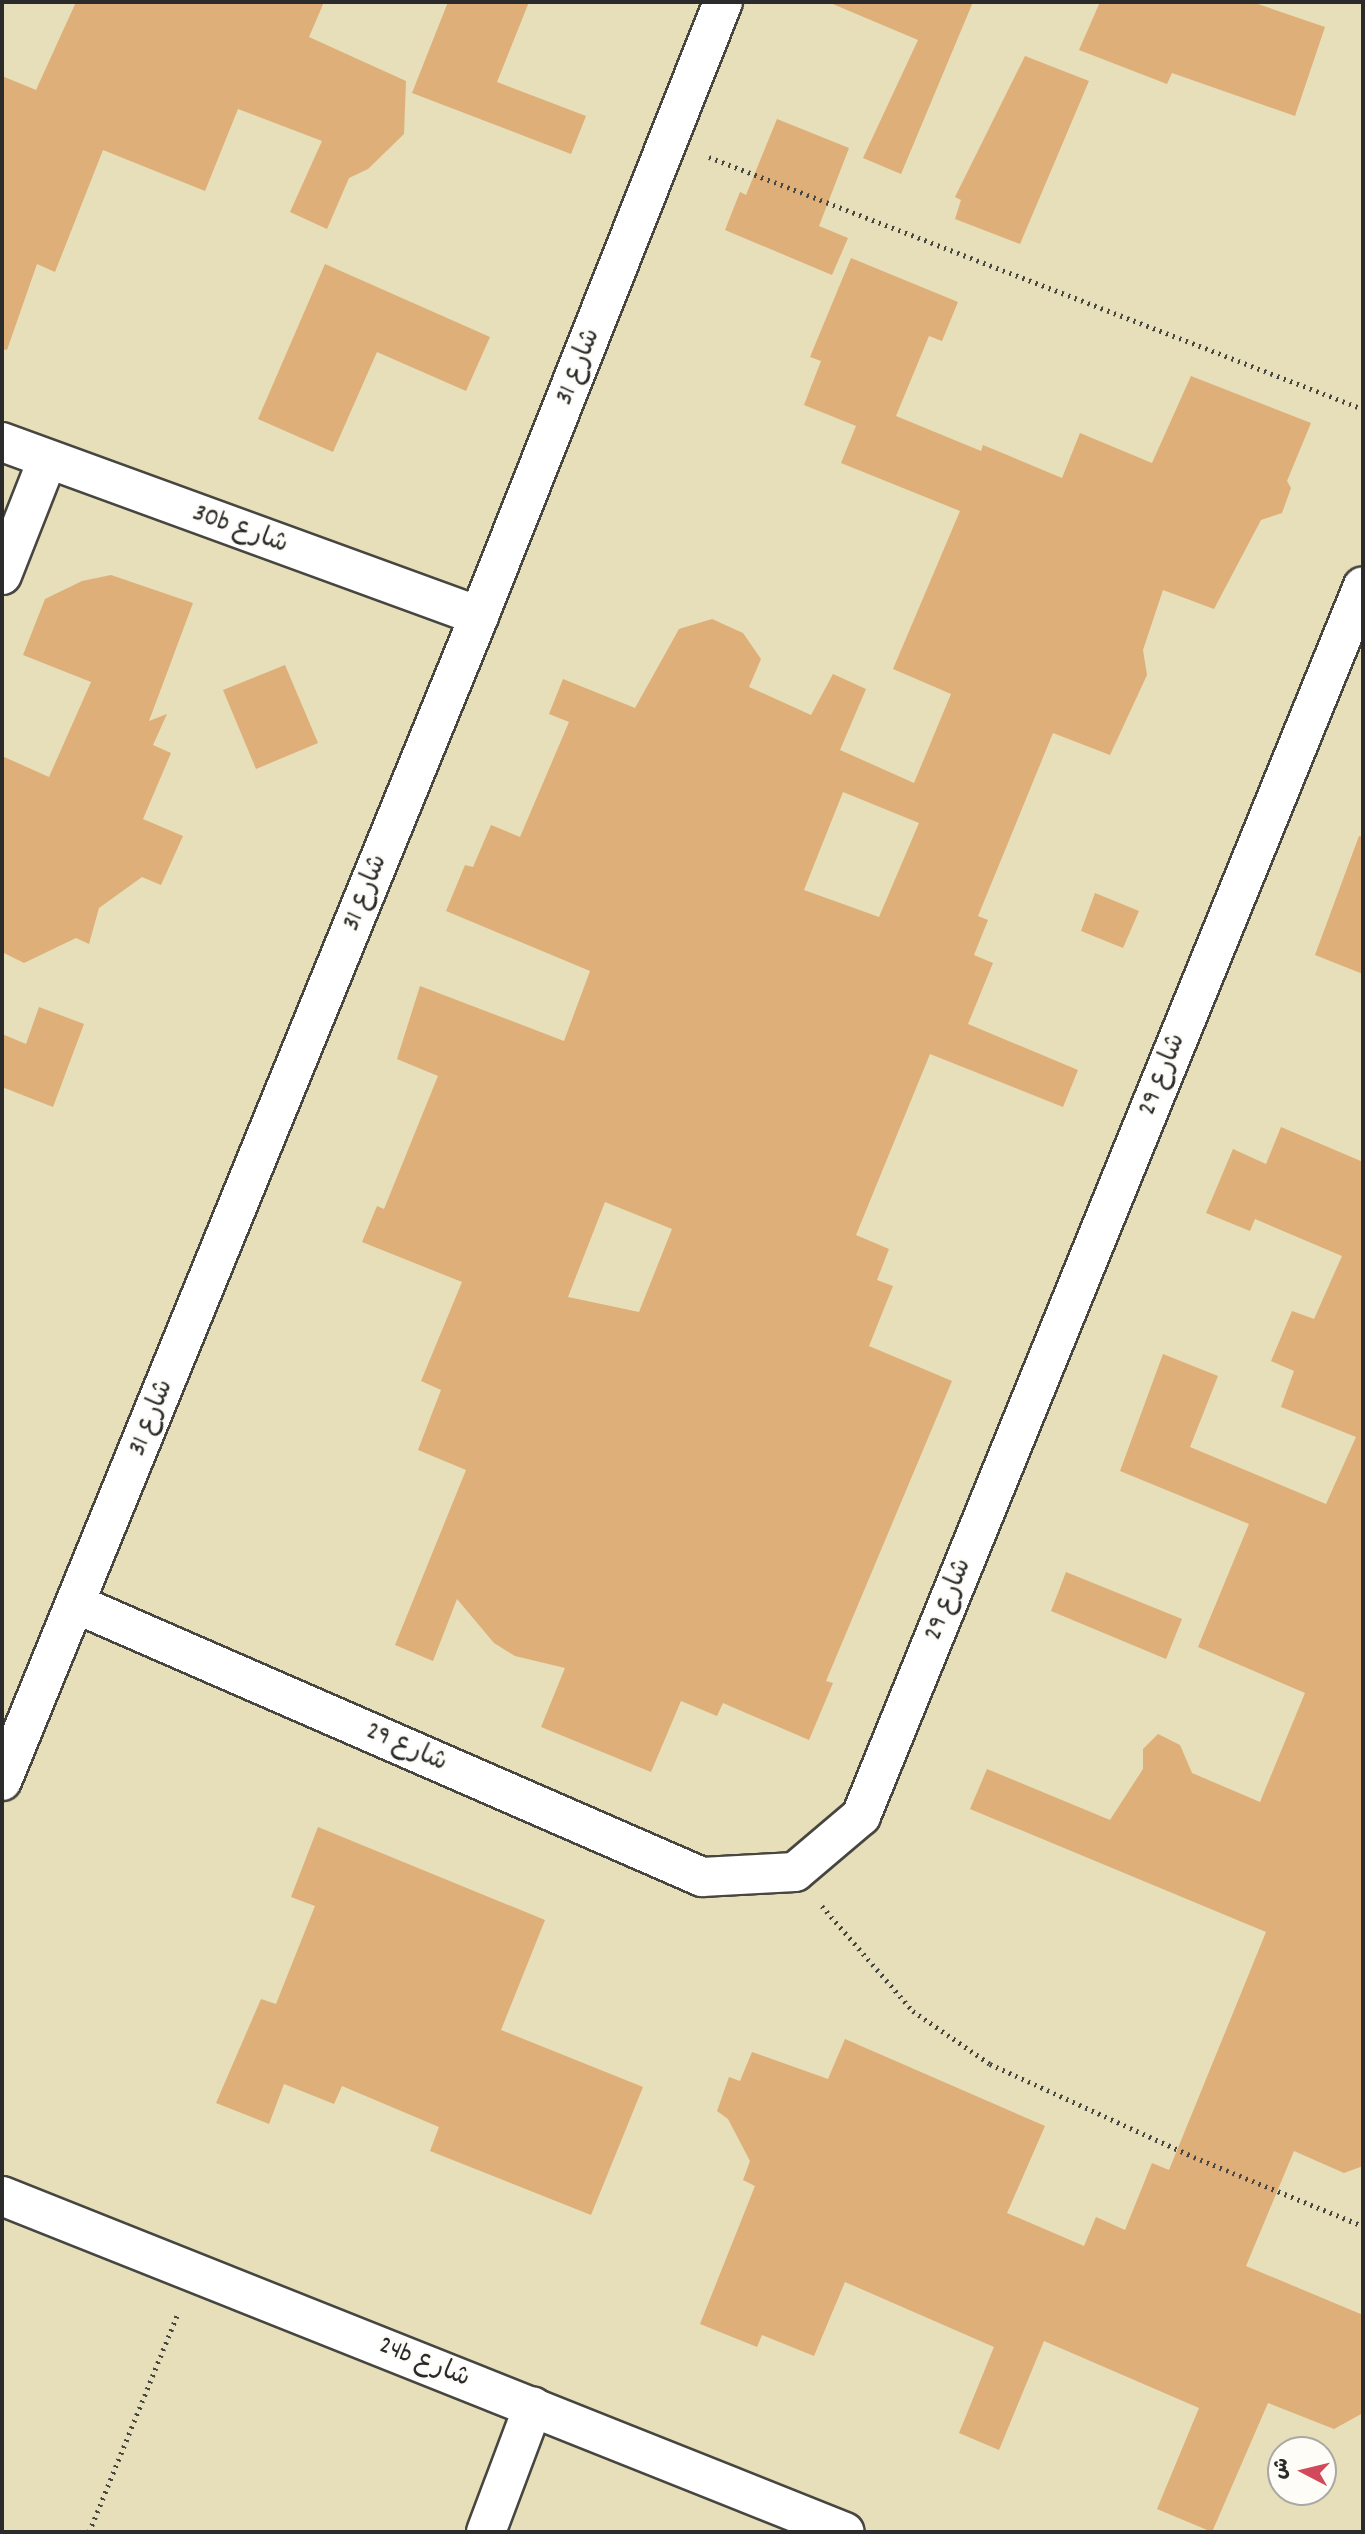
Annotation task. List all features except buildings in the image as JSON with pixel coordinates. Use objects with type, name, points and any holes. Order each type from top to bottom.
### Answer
[{"type":"street","name":"شارع 31","points":[[2,1781],[479,616],[723,2]]},
{"type":"street","name":"30b شارع","points":[[2,442],[47,461],[479,616]]},
{"type":"street","points":[[2,575],[47,461]]},
{"type":"street","name":"شارع 29","points":[[76,1604],[702,1877],[795,1872],[861,1815],[1363,586]]},
{"type":"street","name":"24b شارع","points":[[2,2196],[196,2270],[845,2532]]},
{"type":"street","points":[[486,2532],[533,2407]]},
{"type":"path","points":[[669,141],[1363,409]]},
{"type":"path","points":[[795,1872],[913,2011],[990,2064],[1194,2157],[1363,2226]]},
{"type":"path","points":[[89,2532],[196,2270]]}]
